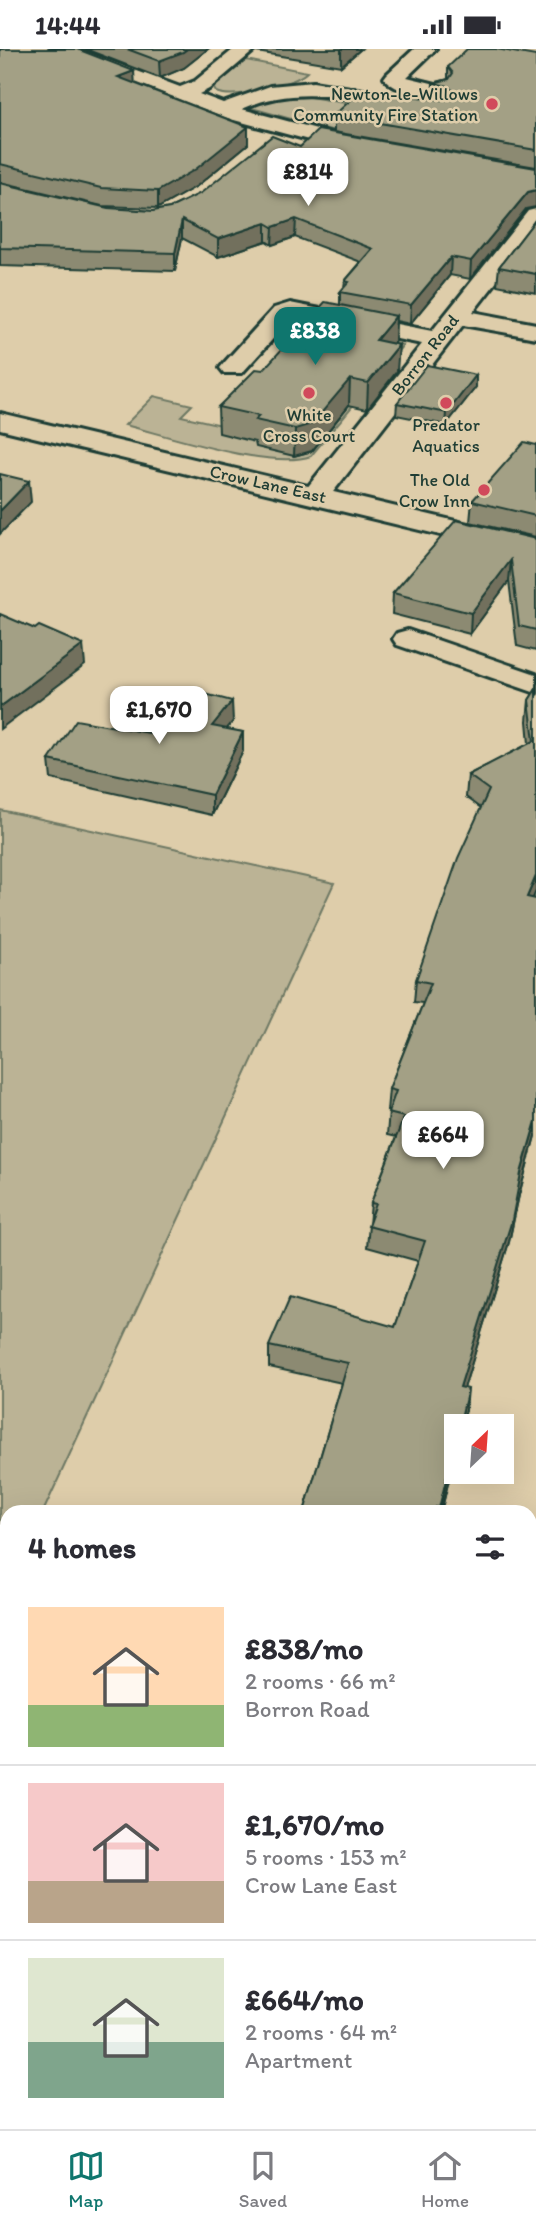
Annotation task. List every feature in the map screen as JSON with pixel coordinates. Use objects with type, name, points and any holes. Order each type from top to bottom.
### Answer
[{"type":"street","points":[[60,49],[222,111],[282,130],[388,153]]},
{"type":"street","points":[[180,95],[202,85],[246,49]]},
{"type":"street","points":[[222,111],[241,101],[296,86],[440,100],[394,78],[426,49]]},
{"type":"street","points":[[263,145],[282,130]]},
{"type":"street","name":"Borron Road","points":[[316,495],[536,216]]},
{"type":"street","points":[[233,367],[284,313],[290,310],[437,340]]},
{"type":"street","points":[[456,316],[536,331]]},
{"type":"street","name":"Crow Lane East","points":[[0,421],[536,549]]},
{"type":"street","points":[[408,639],[536,684]]},
{"type":"shaded area","points":[[246,60],[307,72],[290,82],[263,90],[236,94],[216,92],[213,87]]},
{"type":"shaded area","points":[[317,91],[311,97],[362,106],[433,150],[345,134],[248,107],[253,102]]},
{"type":"shaded area","points":[[394,343],[403,345],[311,456],[271,459],[246,455],[125,425],[154,396],[192,405],[181,416],[226,426],[324,427]]},
{"type":"shaded area","points":[[0,810],[334,883],[46,1505],[0,1505]]},
{"type":"building","points":[[0,49],[77,49],[134,71],[118,77],[248,127],[196,169],[158,191],[101,188],[0,164]]},
{"type":"building","points":[[127,49],[187,49],[159,61]]},
{"type":"building","points":[[467,49],[496,49],[536,56],[536,150],[334,115],[362,90],[442,100],[453,91],[448,86],[433,83],[449,79],[453,73],[448,67]]},
{"type":"building","points":[[318,130],[536,168],[536,190],[528,192],[471,261],[451,257],[411,305],[340,292],[349,282],[345,281],[373,249],[296,219],[273,227],[266,223],[218,239],[182,220],[175,253],[0,248],[0,183],[108,208],[153,211],[170,208],[201,193],[272,136],[300,147]]},
{"type":"building","points":[[536,219],[536,274],[499,267]]},
{"type":"building","points":[[325,302],[396,316],[376,340],[399,345],[368,383],[350,379],[312,424],[295,429],[255,420],[259,416],[218,407],[256,369],[263,370]]},
{"type":"building","points":[[427,365],[476,375],[447,413],[397,403]]},
{"type":"building","points":[[524,442],[536,445],[536,516],[472,501]]},
{"type":"building","points":[[0,474],[29,481],[0,511]]},
{"type":"building","points":[[456,520],[536,539],[536,630],[519,626],[511,560],[471,613],[393,593]]},
{"type":"building","points":[[0,614],[35,629],[39,626],[83,645],[0,707]]},
{"type":"building","points":[[186,689],[232,701],[212,726],[243,732],[212,795],[49,760],[76,720],[149,733]]},
{"type":"building","points":[[536,689],[536,876],[527,897],[536,899],[536,1121],[521,1173],[512,1220],[460,1387],[468,1389],[462,1414],[444,1414],[445,1484],[440,1505],[306,1505],[348,1363],[269,1346],[290,1297],[395,1327],[425,1241],[368,1226],[376,1204],[371,1203],[404,1117],[388,1113],[396,1091],[389,1089],[431,983],[416,980],[458,858],[489,790],[468,775],[534,741],[529,700]]},
{"type":"place","name":"Newton-le-Willows Community Fire Station","points":[[492,104]]},
{"type":"place","name":"White Cross Court","points":[[309,393]]},
{"type":"place","name":"Predator Aquatics","points":[[446,403]]},
{"type":"place","name":"The Old Crow Inn","points":[[484,490]]}]
